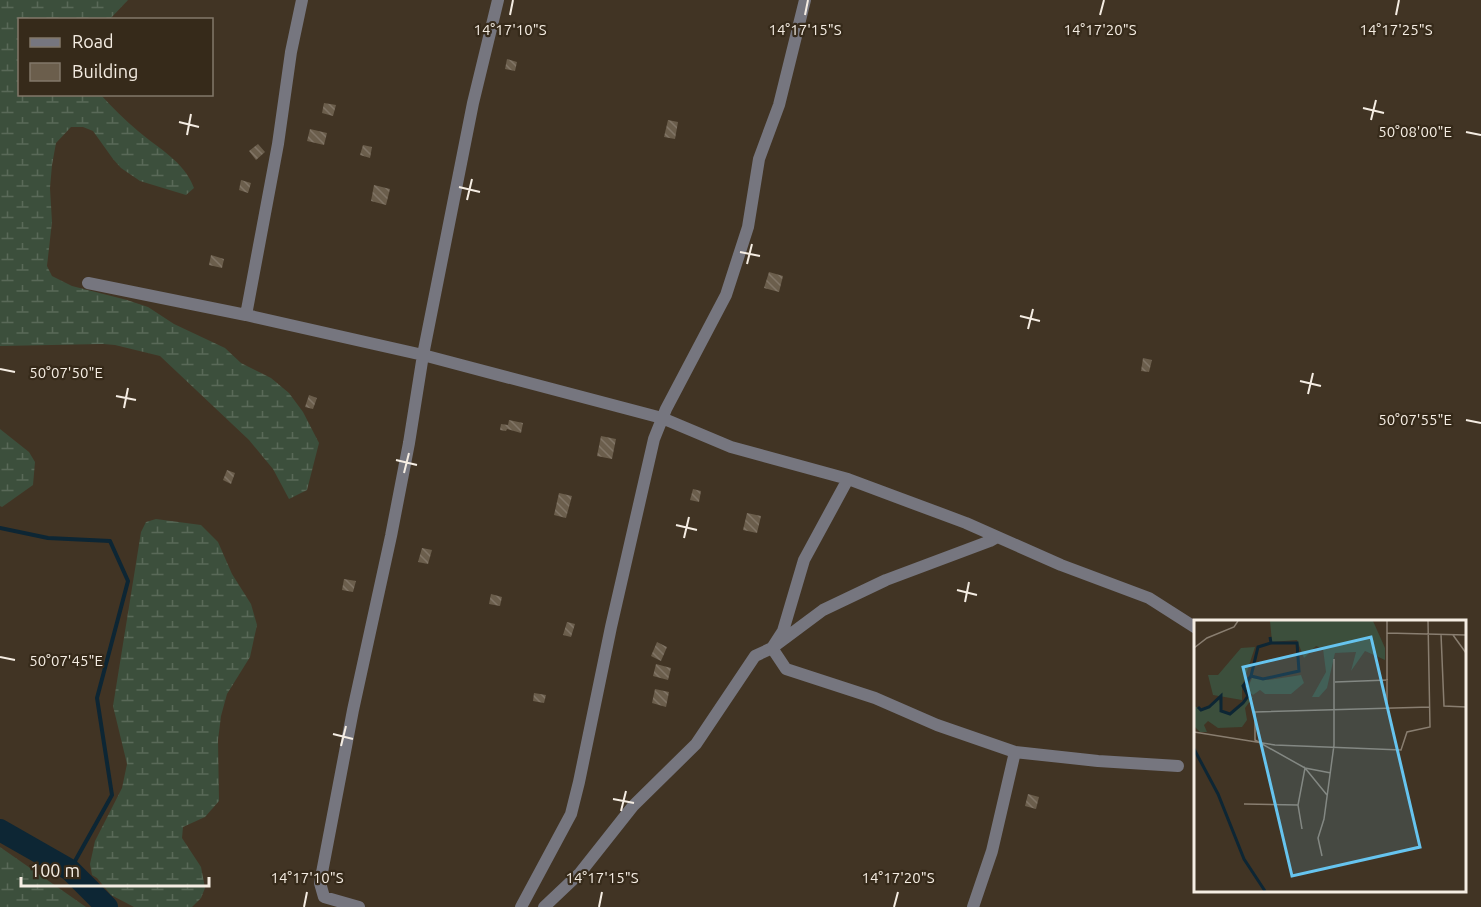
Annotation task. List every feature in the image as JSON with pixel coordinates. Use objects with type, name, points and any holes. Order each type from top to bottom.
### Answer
[{"type":"street","points":[[246,315],[302,0]]},
{"type":"street","points":[[521,907],[571,814],[610,627],[654,439],[662,418],[726,295],[748,227],[759,159],[779,105],[805,0]]},
{"type":"street","points":[[359,907],[324,897],[320,883],[353,710],[391,536],[423,355],[494,1]]},
{"type":"street","points":[[88,283],[246,315],[423,355],[662,418],[731,447],[848,479],[966,523],[1061,565],[1149,598],[1194,627]]},
{"type":"street","points":[[772,648],[783,631],[804,560],[848,479]]},
{"type":"street","points":[[544,907],[580,873],[633,806],[696,744],[755,656],[772,648],[823,610],[886,580],[997,537]]},
{"type":"street","points":[[772,648],[786,669],[875,698],[937,725],[1015,752],[1098,761],[1178,766]]},
{"type":"street","points":[[973,907],[992,851],[1015,752]]},
{"type":"green space","points":[[0,0],[128,0],[111,18],[18,18],[18,96],[102,96],[133,127],[184,170],[194,188],[186,195],[140,181],[121,168],[93,131],[83,127],[71,127],[56,143],[52,165],[50,188],[52,222],[47,266],[52,276],[72,286],[148,307],[174,324],[225,348],[241,363],[271,378],[289,393],[303,412],[319,443],[307,490],[289,499],[273,469],[249,440],[160,356],[103,344],[0,346]]},
{"type":"green space","points":[[0,429],[29,452],[35,462],[33,485],[2,507],[0,506]]},
{"type":"green space","points":[[156,519],[201,525],[218,542],[232,574],[251,604],[257,625],[250,657],[227,694],[221,716],[218,740],[219,801],[205,817],[183,827],[182,838],[201,867],[205,888],[201,898],[192,907],[134,907],[111,895],[92,875],[90,864],[95,841],[122,788],[127,764],[113,706],[141,532],[146,522]]},
{"type":"green space","points":[[0,847],[86,907],[0,907]]},
{"type":"building","points":[[507,59],[517,62],[515,71],[505,69]]},
{"type":"building","points":[[324,103],[336,105],[333,116],[322,113]]},
{"type":"building","points":[[668,120],[678,122],[675,139],[664,137]]},
{"type":"building","points":[[310,129],[327,133],[324,145],[307,141]]},
{"type":"building","points":[[258,144],[265,152],[256,160],[249,151]]},
{"type":"building","points":[[363,145],[372,147],[370,158],[360,155]]},
{"type":"building","points":[[241,180],[251,183],[248,193],[239,190]]},
{"type":"building","points":[[374,185],[390,189],[386,205],[371,201]]},
{"type":"building","points":[[211,255],[224,259],[222,268],[209,265]]},
{"type":"building","points":[[769,272],[783,276],[779,292],[764,288]]},
{"type":"building","points":[[1143,358],[1152,360],[1149,372],[1141,371]]},
{"type":"building","points":[[309,395],[317,398],[313,409],[305,407]]},
{"type":"building","points":[[509,420],[523,423],[521,433],[507,429],[506,431],[500,430],[501,424],[508,425]]},
{"type":"building","points":[[601,436],[616,439],[612,459],[597,456]]},
{"type":"building","points":[[227,470],[235,473],[231,484],[223,480]]},
{"type":"building","points":[[693,489],[701,491],[699,502],[690,500]]},
{"type":"building","points":[[559,493],[572,496],[566,518],[554,515]]},
{"type":"building","points":[[747,513],[761,516],[757,533],[743,530]]},
{"type":"building","points":[[422,548],[432,550],[428,564],[418,562]]},
{"type":"building","points":[[344,579],[356,581],[353,592],[342,590]]},
{"type":"building","points":[[491,594],[502,597],[500,606],[489,604]]},
{"type":"building","points":[[567,622],[575,624],[571,637],[563,635]]},
{"type":"building","points":[[657,642],[667,647],[661,661],[651,656]]},
{"type":"building","points":[[656,664],[671,668],[668,680],[653,676]]},
{"type":"building","points":[[655,689],[669,692],[666,707],[652,703]]},
{"type":"building","points":[[534,693],[546,695],[544,703],[533,701]]},
{"type":"building","points":[[1028,794],[1039,797],[1036,809],[1025,806]]},
{"type":"waterway","points":[[0,528],[48,538],[110,541],[128,581],[97,698],[112,795],[70,870]]},
{"type":"waterway","points":[[0,830],[70,870],[107,907]]}]
